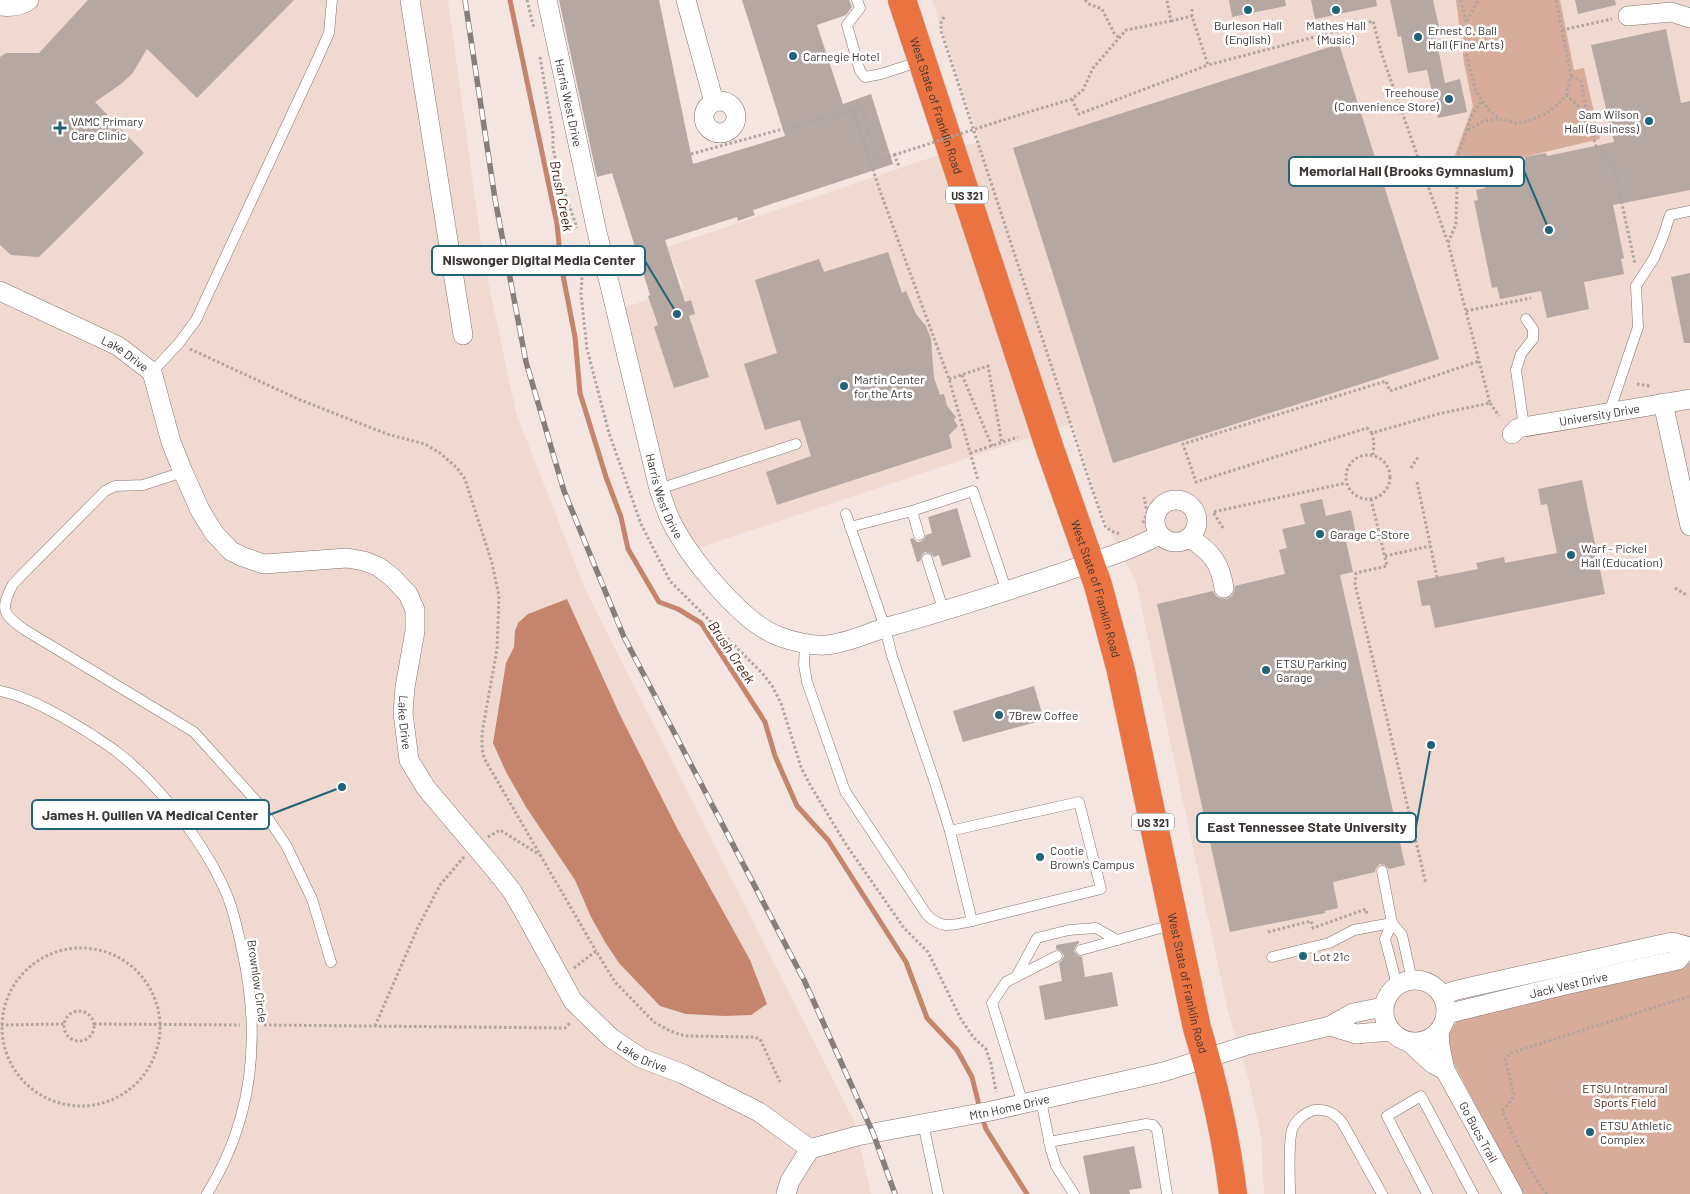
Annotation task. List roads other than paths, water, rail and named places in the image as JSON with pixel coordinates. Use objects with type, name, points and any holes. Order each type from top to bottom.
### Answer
[{"type":"highway","name":"West State of Franklin Road","points":[[907,1],[922,60],[1036,407],[1098,585],[1121,671],[1198,1028],[1214,1086],[1227,1145],[1233,1194]]},
{"type":"street","points":[[0,6],[13,7],[29,0]]},
{"type":"street","points":[[410,0],[463,335]]},
{"type":"street","name":"Harris West Drive","points":[[548,0],[596,232],[659,489],[671,521],[689,551],[715,583],[758,626],[778,636],[805,642],[825,645],[850,640],[1007,592],[1120,553],[1159,535]]},
{"type":"street","points":[[686,0],[714,102]]},
{"type":"street","points":[[1628,16],[1671,12],[1690,18]]},
{"type":"street","name":"Lake Drive","points":[[1,294],[118,346],[152,372],[166,425],[182,472],[209,525],[231,551],[264,564],[347,558],[364,561],[379,567],[393,578],[408,594],[414,610],[415,630],[402,713],[408,760],[426,788],[512,891],[573,1002],[611,1038],[641,1058],[683,1074],[759,1112],[810,1149]]},
{"type":"street","name":"University Drive","points":[[1518,430],[1608,412],[1690,399]]},
{"type":"street","points":[[1663,404],[1690,526]]},
{"type":"street","points":[[1179,500],[1192,506],[1196,512],[1197,526],[1195,533],[1190,538],[1177,543],[1164,539],[1159,535],[1155,521],[1156,514],[1165,503],[1179,500]]},
{"type":"street","points":[[1190,538],[1211,554],[1222,578],[1224,588]]},
{"type":"street","name":"Jack Vest Drive","points":[[1442,995],[1457,990],[1672,942],[1689,947],[1678,960],[1566,985],[1442,1022]]},
{"type":"street","points":[[1427,981],[1435,986],[1442,995],[1445,1001],[1442,1022],[1428,1040],[1409,1042],[1400,1039],[1387,1026],[1383,1007],[1391,989],[1404,982],[1427,981]]},
{"type":"street","points":[[1207,1058],[1248,1045],[1330,1026],[1353,1013],[1383,1007]]},
{"type":"street","name":"Go Bucs Trail","points":[[1442,1022],[1440,1046],[1445,1070],[1512,1194]]},
{"type":"street","points":[[1330,1026],[1356,1034],[1391,1032]]},
{"type":"street","name":"Go Bucs Trail","points":[[1409,1042],[1433,1064],[1445,1070]]},
{"type":"street","name":"Mtn Home Drive","points":[[810,1149],[857,1136],[991,1111],[1163,1072],[1207,1058]]},
{"type":"street","points":[[786,1194],[790,1181],[810,1149]]},
{"type":"lane","points":[[152,372],[179,343],[196,320],[329,33],[332,0]]},
{"type":"lane","points":[[857,0],[860,8],[847,25],[860,71],[865,77],[881,74],[922,60]]},
{"type":"lane","points":[[1608,412],[1638,327],[1636,286],[1654,258],[1670,215],[1690,211]]},
{"type":"lane","points":[[1518,430],[1516,370],[1521,354],[1533,339],[1533,329],[1526,319]]},
{"type":"lane","points":[[659,489],[796,444]]},
{"type":"lane","points":[[182,472],[143,485],[115,486],[105,491],[13,584],[4,599],[4,609],[7,616],[25,630],[194,732],[257,802],[286,845],[312,899],[331,962]]},
{"type":"lane","points":[[850,527],[912,511],[973,492],[1007,592]]},
{"type":"lane","points":[[912,511],[919,535]]},
{"type":"lane","points":[[846,514],[885,628],[892,656],[950,831],[972,921]]},
{"type":"lane","points":[[927,559],[944,612]]},
{"type":"lane","points":[[805,642],[804,665],[807,682],[845,791],[927,916],[934,922],[945,927],[1101,889],[1080,802],[950,831]]},
{"type":"lane","name":"Brownlow Circle","points":[[1,690],[33,703],[72,723],[117,752],[148,780],[177,814],[203,850],[227,895],[246,968],[252,1025],[252,1057],[246,1097],[234,1141],[207,1194]]},
{"type":"lane","points":[[1382,871],[1392,923],[1402,935],[1404,982]]},
{"type":"lane","points":[[1272,957],[1329,943],[1354,930],[1392,923]]},
{"type":"lane","points":[[1392,923],[1385,940],[1404,982]]},
{"type":"lane","points":[[1081,950],[1176,924]]},
{"type":"lane","points":[[1016,977],[1037,938],[1069,930],[1096,928],[1117,940]]},
{"type":"lane","points":[[1058,956],[1006,982],[992,1004],[1049,1142],[1056,1166],[1074,1194]]},
{"type":"lane","points":[[1427,1194],[1387,1116],[1421,1096],[1473,1194]]},
{"type":"lane","points":[[1290,1194],[1292,1130],[1297,1121],[1304,1115],[1320,1110],[1335,1114],[1342,1122],[1382,1194]]},
{"type":"lane","points":[[923,1123],[938,1194]]},
{"type":"lane","points":[[1049,1142],[1146,1124],[1153,1126],[1157,1130],[1167,1194]]},
{"type":"waterway","name":"Brush Creek","points":[[510,0],[557,224],[561,265],[575,337],[580,393],[606,477],[621,517],[628,549],[659,602],[678,609],[701,623],[765,722],[775,756],[797,806],[828,840],[906,962],[927,1018],[957,1050],[972,1077],[980,1109]]},
{"type":"waterway","name":"Brush Creek","points":[[982,1117],[986,1129],[1027,1194]]},
{"type":"railway","points":[[465,0],[495,199],[526,362],[564,491],[624,637],[804,980],[873,1133],[895,1194]]},
{"type":"place","name":"Burleson Hall (English)","points":[[1248,10]]},
{"type":"place","name":"Mathes Hall (Music)","points":[[1336,10]]},
{"type":"place","name":"Ernest C. Ball Hall (Fine Arts)","points":[[1418,37]]},
{"type":"place","name":"Carnegie Hotel","points":[[793,56]]},
{"type":"place","name":"Treehouse (Convenience Store)","points":[[1449,99]]},
{"type":"place","name":"Sam Wilson Hall (Business)","points":[[1649,121]]},
{"type":"place","name":"VAMC Primary Care Clinic","points":[[60,128]]},
{"type":"place","name":"Memorial Hall (Brooks Gymnasium)","points":[[1549,230]]},
{"type":"place","name":"Niswonger Digital Media Center","points":[[677,314]]},
{"type":"place","name":"Martin Center for the Arts","points":[[844,386]]},
{"type":"place","name":"Garage C-Store","points":[[1320,534]]},
{"type":"place","name":"Warf - Pickel Hall (Education)","points":[[1571,555]]},
{"type":"place","name":"ETSU Parking Garage","points":[[1266,670]]},
{"type":"place","name":"7Brew Coffee","points":[[999,715]]},
{"type":"place","name":"East Tennessee State University","points":[[1431,745]]},
{"type":"place","name":"James H. Quillen VA Medical Center","points":[[342,787]]},
{"type":"place","name":"Cootie Brown's Campus","points":[[1040,857]]},
{"type":"place","name":"Lot 21c","points":[[1303,956]]},
{"type":"place","name":"ETSU Athletic Complex","points":[[1590,1132]]},
{"type":"park label","name":"ETSU Intramural Sports Field","points":[[1625,1095]]}]
